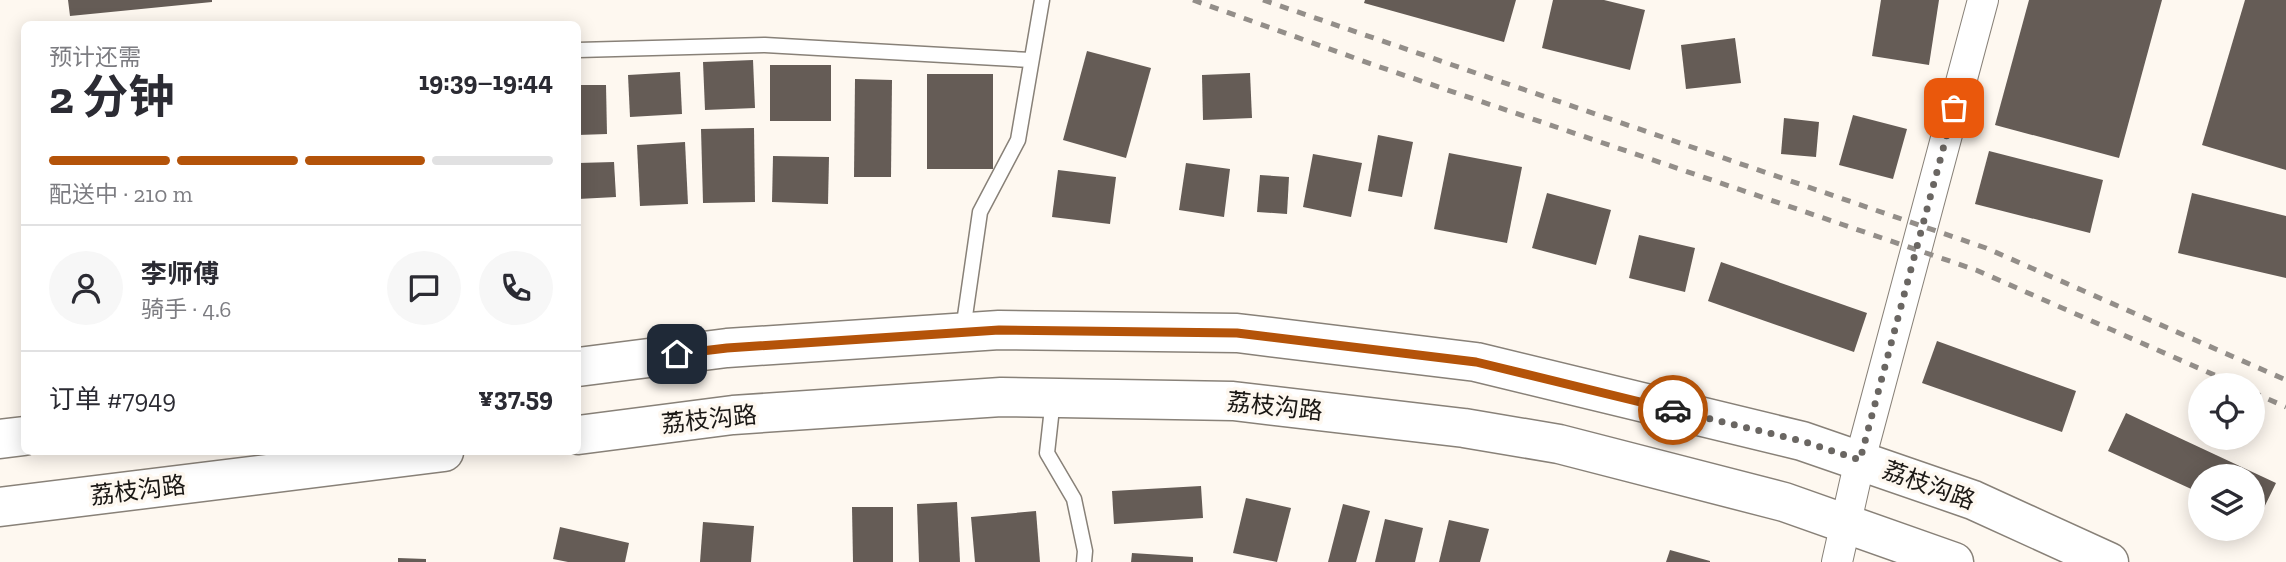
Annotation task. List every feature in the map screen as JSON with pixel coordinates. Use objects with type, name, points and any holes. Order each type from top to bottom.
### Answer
[{"type":"main road","name":"荔枝沟路","points":[[581,367],[727,348],[999,330],[1237,333],[1476,362],[1802,441],[1973,500],[2109,562]]},
{"type":"main road","name":"荔枝沟路","points":[[581,435],[733,415],[1001,397],[1233,401],[1464,428],[1559,444],[1784,502],[1954,562]]},
{"type":"main road","points":[[0,439],[21,436]]},
{"type":"main road","name":"荔枝沟路","points":[[0,507],[420,455]]},
{"type":"street","points":[[1837,562],[1860,460],[1983,0]]},
{"type":"lane","points":[[963,332],[980,212],[1018,140],[1042,0]]},
{"type":"lane","points":[[581,50],[765,45],[1031,60]]},
{"type":"lane","points":[[1053,397],[1047,453],[1074,499],[1085,551],[1084,562]]},
{"type":"building","points":[[68,0],[212,0],[212,2],[70,16]]},
{"type":"building","points":[[1365,0],[1516,0],[1504,42],[1364,3]]},
{"type":"building","points":[[1553,0],[1604,0],[1645,10],[1630,70],[1542,48]]},
{"type":"building","points":[[1881,0],[1939,0],[1929,65],[1872,56]]},
{"type":"building","points":[[2029,0],[2162,0],[2119,158],[1995,125]]},
{"type":"building","points":[[2245,0],[2286,0],[2286,170],[2202,145]]},
{"type":"building","points":[[1735,38],[1741,83],[1686,89],[1681,45]]},
{"type":"building","points":[[1087,51],[1151,68],[1126,158],[1063,140]]},
{"type":"building","points":[[753,60],[755,108],[705,110],[703,62]]},
{"type":"building","points":[[770,65],[831,65],[831,121],[770,121]]},
{"type":"building","points":[[680,72],[682,114],[630,117],[628,75]]},
{"type":"building","points":[[1250,73],[1252,118],[1203,120],[1202,75]]},
{"type":"building","points":[[927,74],[993,74],[993,169],[927,169]]},
{"type":"building","points":[[855,79],[892,80],[891,177],[854,177]]},
{"type":"building","points":[[581,85],[606,85],[607,134],[581,135]]},
{"type":"building","points":[[1853,115],[1907,129],[1893,179],[1839,165]]},
{"type":"building","points":[[1784,118],[1819,122],[1816,157],[1781,154]]},
{"type":"building","points":[[754,128],[755,202],[703,203],[701,129]]},
{"type":"building","points":[[1378,135],[1413,142],[1402,197],[1368,191]]},
{"type":"building","points":[[685,142],[688,204],[640,206],[637,145]]},
{"type":"building","points":[[1989,151],[2103,180],[2090,233],[1975,204]]},
{"type":"building","points":[[1449,153],[1522,167],[1507,243],[1434,229]]},
{"type":"building","points":[[1313,154],[1362,163],[1351,217],[1303,207]]},
{"type":"building","points":[[773,156],[829,157],[828,204],[772,202]]},
{"type":"building","points":[[614,162],[616,197],[581,199],[581,163]]},
{"type":"building","points":[[1186,163],[1230,169],[1224,217],[1179,210]]},
{"type":"building","points":[[1058,170],[1116,177],[1110,224],[1052,217]]},
{"type":"building","points":[[1260,175],[1289,177],[1287,214],[1257,212]]},
{"type":"building","points":[[1547,193],[1611,210],[1596,265],[1532,248]]},
{"type":"building","points":[[2192,193],[2286,216],[2286,278],[2178,253]]},
{"type":"building","points":[[1639,235],[1695,248],[1685,292],[1629,278]]},
{"type":"building","points":[[1721,262],[1867,313],[1854,352],[1708,301]]},
{"type":"building","points":[[1937,341],[2076,391],[2062,432],[1922,383]]},
{"type":"building","points":[[2126,413],[2188,442],[2188,450],[2205,450],[2235,464],[2188,464],[2188,488],[2108,451]]},
{"type":"building","points":[[2265,478],[2276,483],[2265,506]]},
{"type":"building","points":[[1201,486],[1203,518],[1114,524],[1112,491]]},
{"type":"building","points":[[1246,498],[1291,508],[1277,562],[1233,553]]},
{"type":"building","points":[[957,502],[960,562],[919,562],[917,504]]},
{"type":"building","points":[[1343,504],[1370,511],[1356,562],[1328,562]]},
{"type":"building","points":[[852,507],[893,507],[893,562],[853,562]]},
{"type":"building","points":[[1036,511],[1040,562],[975,562],[971,517]]},
{"type":"building","points":[[1385,519],[1423,528],[1415,562],[1375,562]]},
{"type":"building","points":[[1449,520],[1489,529],[1480,562],[1439,562]]},
{"type":"building","points":[[703,522],[754,526],[751,562],[700,562]]},
{"type":"building","points":[[560,527],[629,543],[625,562],[568,562],[553,559]]},
{"type":"building","points":[[1670,550],[1710,561],[1710,562],[1666,562]]},
{"type":"building","points":[[1132,553],[1193,557],[1193,562],[1131,562]]},
{"type":"building","points":[[398,558],[426,559],[426,562],[398,562]]},
{"type":"railway","points":[[1193,0],[1377,66],[1976,270],[2210,373]]},
{"type":"railway","points":[[1263,0],[1986,248],[2286,380]]},
{"type":"railway","points":[[2265,398],[2286,407]]},
{"type":"way so far","points":[[1673,410],[1802,441],[1860,460],[1954,108]]},
{"type":"route","points":[[677,354],[727,348],[999,330],[1237,333],[1476,362],[1673,410]]}]
